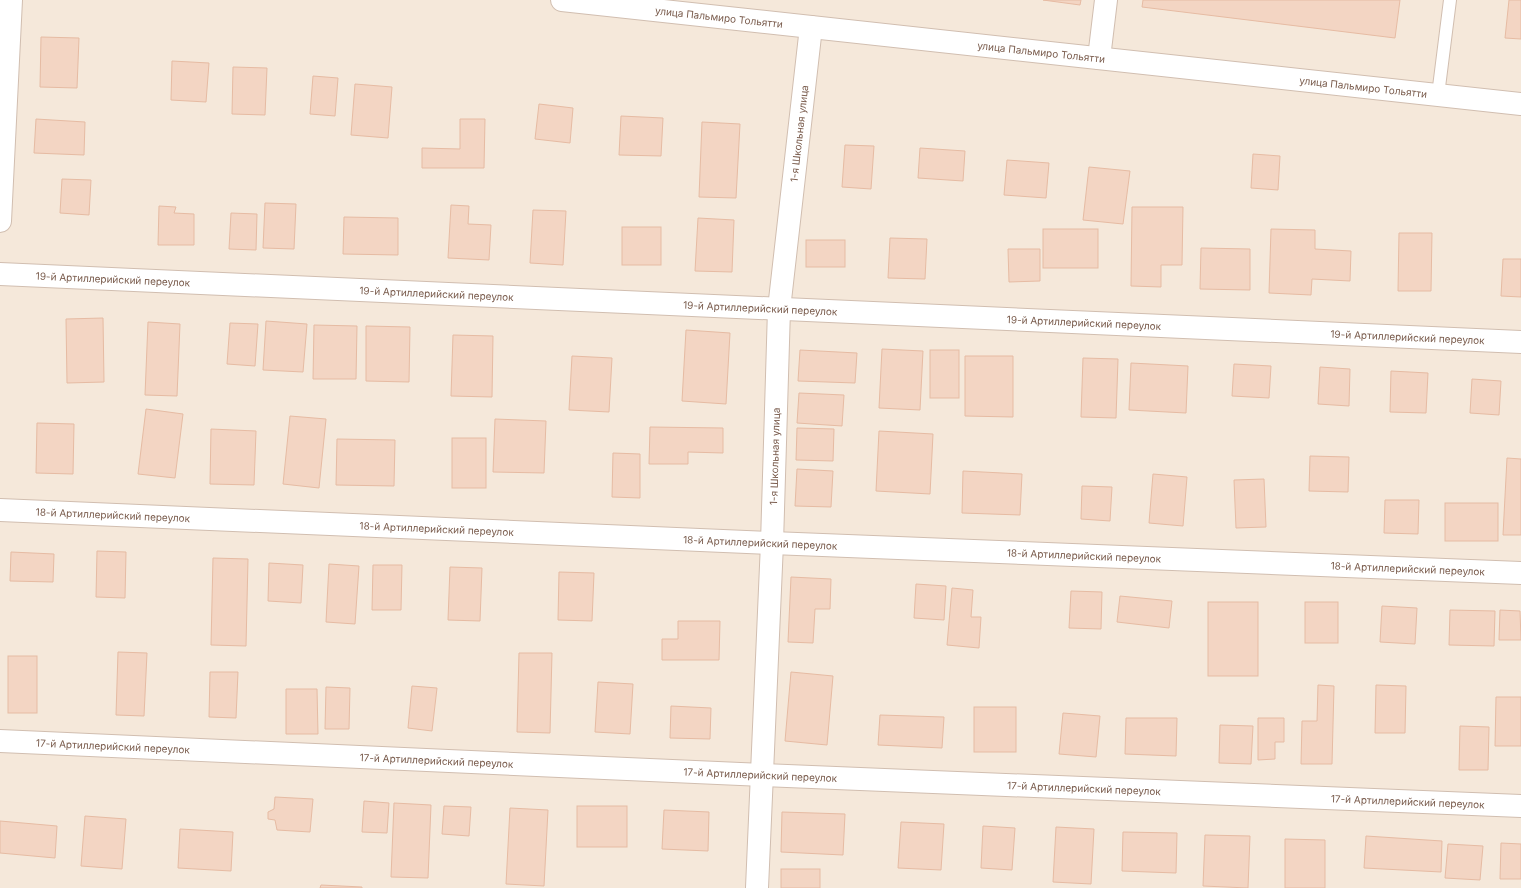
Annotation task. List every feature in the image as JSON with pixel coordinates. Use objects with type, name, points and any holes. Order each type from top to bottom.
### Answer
[{"type":"street","points":[[0,221],[11,0]]},
{"type":"street","name":"улица Пальмиро Тольятти","points":[[562,0],[1521,104]]},
{"type":"street","points":[[1099,58],[1106,0]]},
{"type":"street","name":"1-я Школьная улица","points":[[757,888],[763,775],[780,309],[811,27]]},
{"type":"street","name":"19-й Артиллерийский переулок","points":[[0,274],[1521,342]]},
{"type":"street","name":"18-й Артиллерийский переулок","points":[[0,510],[1521,573]]},
{"type":"street","name":"17-й Артиллерийский переулок","points":[[0,741],[763,775],[1521,806]]},
{"type":"lane","points":[[1438,95],[1450,0]]},
{"type":"shaded area","points":[[0,0],[1521,0],[1521,888],[0,888]]},
{"type":"building","points":[[1043,0],[1081,0],[1080,5]]},
{"type":"building","points":[[1143,0],[1400,0],[1395,38],[1142,7]]},
{"type":"building","points":[[1509,0],[1521,0],[1521,39],[1505,38]]},
{"type":"building","points":[[41,37],[79,38],[77,88],[40,87]]},
{"type":"building","points":[[172,61],[209,63],[206,102],[171,100]]},
{"type":"building","points":[[233,67],[267,68],[265,115],[232,114]]},
{"type":"building","points":[[313,76],[338,78],[335,116],[310,114]]},
{"type":"building","points":[[355,84],[392,87],[388,138],[351,135]]},
{"type":"building","points":[[539,104],[573,108],[570,143],[535,139]]},
{"type":"building","points":[[621,116],[663,118],[661,156],[619,155]]},
{"type":"building","points":[[36,119],[85,122],[84,155],[34,153]]},
{"type":"building","points":[[460,119],[485,119],[484,168],[422,168],[422,148],[460,149]]},
{"type":"building","points":[[702,122],[740,124],[736,198],[699,197]]},
{"type":"building","points":[[845,145],[874,146],[871,189],[842,187]]},
{"type":"building","points":[[920,148],[965,151],[963,181],[918,178]]},
{"type":"building","points":[[1253,154],[1280,156],[1278,190],[1251,188]]},
{"type":"building","points":[[1007,160],[1049,163],[1046,198],[1004,195]]},
{"type":"building","points":[[1089,167],[1130,171],[1123,224],[1083,220]]},
{"type":"building","points":[[62,179],[91,180],[89,215],[60,213]]},
{"type":"building","points":[[265,203],[296,204],[294,249],[263,248]]},
{"type":"building","points":[[451,205],[469,206],[468,224],[491,225],[489,260],[448,258]]},
{"type":"building","points":[[159,206],[176,207],[174,213],[194,214],[194,245],[158,245]]},
{"type":"building","points":[[1132,207],[1183,207],[1182,265],[1161,265],[1161,287],[1131,286]]},
{"type":"building","points":[[533,210],[566,211],[563,265],[530,263]]},
{"type":"building","points":[[231,213],[257,214],[256,250],[229,249]]},
{"type":"building","points":[[344,217],[398,218],[398,255],[343,254]]},
{"type":"building","points":[[698,218],[734,220],[732,272],[695,271]]},
{"type":"building","points":[[622,227],[661,227],[661,265],[622,265]]},
{"type":"building","points":[[1043,229],[1098,229],[1098,268],[1043,268]]},
{"type":"building","points":[[1271,229],[1315,230],[1315,249],[1351,251],[1350,281],[1312,279],[1311,295],[1269,293]]},
{"type":"building","points":[[1399,233],[1432,233],[1431,291],[1398,291]]},
{"type":"building","points":[[890,238],[927,239],[925,279],[888,278]]},
{"type":"building","points":[[806,240],[845,240],[845,267],[806,267]]},
{"type":"building","points":[[1201,248],[1250,249],[1250,290],[1200,289]]},
{"type":"building","points":[[1008,249],[1040,249],[1040,281],[1009,282]]},
{"type":"building","points":[[1503,259],[1521,259],[1521,297],[1501,296]]},
{"type":"building","points":[[103,318],[104,382],[67,383],[66,319]]},
{"type":"building","points":[[266,321],[307,324],[303,372],[263,370]]},
{"type":"building","points":[[148,322],[180,324],[177,396],[145,395]]},
{"type":"building","points":[[230,323],[258,324],[255,366],[227,364]]},
{"type":"building","points":[[314,325],[357,326],[356,379],[313,379]]},
{"type":"building","points":[[366,326],[410,327],[409,382],[366,381]]},
{"type":"building","points":[[686,330],[730,333],[726,404],[682,401]]},
{"type":"building","points":[[453,335],[493,336],[492,397],[451,396]]},
{"type":"building","points":[[882,349],[923,351],[920,410],[879,408]]},
{"type":"building","points":[[800,350],[857,353],[855,383],[798,381]]},
{"type":"building","points":[[930,350],[959,350],[959,398],[930,398]]},
{"type":"building","points":[[572,356],[612,358],[609,412],[569,410]]},
{"type":"building","points":[[965,356],[1013,356],[1013,417],[965,416]]},
{"type":"building","points":[[1083,358],[1118,359],[1116,418],[1081,417]]},
{"type":"building","points":[[1131,363],[1188,366],[1186,413],[1129,410]]},
{"type":"building","points":[[1234,364],[1271,366],[1269,398],[1232,396]]},
{"type":"building","points":[[1320,367],[1350,369],[1349,406],[1318,404]]},
{"type":"building","points":[[1391,371],[1428,373],[1426,413],[1390,412]]},
{"type":"building","points":[[1472,379],[1501,381],[1499,415],[1470,413]]},
{"type":"building","points":[[799,393],[844,395],[842,426],[797,423]]},
{"type":"building","points":[[146,409],[183,414],[175,478],[138,474]]},
{"type":"building","points":[[290,416],[326,419],[319,488],[283,484]]},
{"type":"building","points":[[495,419],[546,421],[544,473],[493,472]]},
{"type":"building","points":[[37,423],[74,424],[73,474],[36,473]]},
{"type":"building","points":[[650,427],[723,428],[723,453],[688,452],[688,464],[649,464]]},
{"type":"building","points":[[797,428],[834,429],[833,461],[796,460]]},
{"type":"building","points":[[211,429],[256,431],[254,485],[210,484]]},
{"type":"building","points":[[879,431],[933,434],[930,494],[876,491]]},
{"type":"building","points":[[452,438],[486,438],[486,488],[452,488]]},
{"type":"building","points":[[337,439],[395,440],[394,486],[336,485]]},
{"type":"building","points":[[613,453],[640,454],[640,498],[612,497]]},
{"type":"building","points":[[1310,456],[1349,457],[1348,492],[1309,491]]},
{"type":"building","points":[[1507,458],[1521,459],[1521,535],[1503,535]]},
{"type":"building","points":[[797,469],[833,471],[831,507],[795,506]]},
{"type":"building","points":[[963,471],[1022,474],[1020,515],[962,513]]},
{"type":"building","points":[[1153,474],[1187,477],[1183,526],[1149,523]]},
{"type":"building","points":[[1264,479],[1266,527],[1236,528],[1234,480]]},
{"type":"building","points":[[1082,486],[1112,487],[1110,521],[1081,519]]},
{"type":"building","points":[[1385,500],[1419,500],[1418,534],[1384,533]]},
{"type":"building","points":[[1445,503],[1498,503],[1498,541],[1445,541]]},
{"type":"building","points":[[97,551],[126,552],[125,598],[96,597]]},
{"type":"building","points":[[11,552],[54,554],[53,582],[10,581]]},
{"type":"building","points":[[213,558],[248,559],[246,646],[211,645]]},
{"type":"building","points":[[269,563],[303,565],[301,603],[268,601]]},
{"type":"building","points":[[329,564],[359,566],[355,624],[326,622]]},
{"type":"building","points":[[373,565],[402,565],[401,610],[372,610]]},
{"type":"building","points":[[450,567],[482,568],[480,621],[448,620]]},
{"type":"building","points":[[559,572],[594,573],[592,621],[558,620]]},
{"type":"building","points":[[791,577],[831,579],[830,609],[815,609],[813,643],[788,642]]},
{"type":"building","points":[[916,584],[946,586],[944,620],[914,618]]},
{"type":"building","points":[[952,588],[973,590],[971,617],[981,617],[979,648],[947,645]]},
{"type":"building","points":[[1071,591],[1102,592],[1101,629],[1069,628]]},
{"type":"building","points":[[1120,596],[1172,601],[1169,628],[1117,622]]},
{"type":"building","points":[[1208,602],[1258,602],[1258,676],[1208,676]]},
{"type":"building","points":[[1305,602],[1338,602],[1338,643],[1305,643]]},
{"type":"building","points":[[1382,606],[1417,608],[1415,644],[1380,642]]},
{"type":"building","points":[[1450,610],[1495,611],[1494,646],[1449,645]]},
{"type":"building","points":[[1500,610],[1520,611],[1521,640],[1499,640]]},
{"type":"building","points":[[678,621],[720,621],[719,660],[662,660],[662,639],[678,639]]},
{"type":"building","points":[[118,652],[147,653],[144,716],[116,715]]},
{"type":"building","points":[[519,653],[552,653],[550,733],[517,732]]},
{"type":"building","points":[[8,656],[37,656],[37,713],[8,713]]},
{"type":"building","points":[[210,672],[238,672],[236,718],[209,717]]},
{"type":"building","points":[[791,672],[833,676],[827,745],[785,741]]},
{"type":"building","points":[[598,682],[633,684],[630,734],[595,732]]},
{"type":"building","points":[[1318,685],[1334,686],[1332,764],[1301,764],[1302,721],[1317,721]]},
{"type":"building","points":[[1376,685],[1406,686],[1405,733],[1375,733]]},
{"type":"building","points":[[412,686],[437,688],[432,731],[408,728]]},
{"type":"building","points":[[326,687],[350,688],[349,729],[325,729]]},
{"type":"building","points":[[286,689],[317,689],[318,734],[286,734]]},
{"type":"building","points":[[1496,697],[1521,697],[1521,746],[1495,746]]},
{"type":"building","points":[[671,706],[711,708],[710,739],[670,738]]},
{"type":"building","points":[[974,707],[1016,707],[1016,752],[974,752]]},
{"type":"building","points":[[1063,713],[1100,716],[1096,757],[1059,754]]},
{"type":"building","points":[[880,715],[944,717],[942,748],[878,745]]},
{"type":"building","points":[[1126,718],[1177,718],[1176,756],[1125,754]]},
{"type":"building","points":[[1258,718],[1284,718],[1284,742],[1275,742],[1275,759],[1258,760]]},
{"type":"building","points":[[1220,725],[1253,726],[1251,764],[1219,763]]},
{"type":"building","points":[[1460,726],[1489,727],[1488,770],[1459,770]]},
{"type":"building","points":[[275,797],[313,799],[310,832],[277,830],[275,820],[268,819],[268,812],[274,809]]},
{"type":"building","points":[[364,801],[389,803],[387,833],[362,832]]},
{"type":"building","points":[[394,803],[431,805],[428,878],[391,877]]},
{"type":"building","points":[[444,806],[471,807],[469,836],[442,834]]},
{"type":"building","points":[[577,806],[627,806],[627,847],[577,847]]},
{"type":"building","points":[[510,808],[548,810],[544,886],[506,884]]},
{"type":"building","points":[[664,810],[709,812],[708,851],[662,849]]},
{"type":"building","points":[[782,812],[845,814],[843,855],[781,852]]},
{"type":"building","points":[[85,816],[126,819],[122,869],[81,866]]},
{"type":"building","points":[[0,821],[57,826],[55,858],[0,853]]},
{"type":"building","points":[[901,822],[944,824],[941,870],[898,868]]},
{"type":"building","points":[[983,826],[1015,828],[1012,870],[981,868]]},
{"type":"building","points":[[1056,827],[1094,829],[1091,884],[1053,882]]},
{"type":"building","points":[[180,829],[233,832],[231,871],[178,868]]},
{"type":"building","points":[[1123,832],[1177,833],[1176,873],[1122,871]]},
{"type":"building","points":[[1205,835],[1250,836],[1248,888],[1203,886]]},
{"type":"building","points":[[1366,836],[1442,841],[1441,872],[1364,868]]},
{"type":"building","points":[[1285,839],[1325,840],[1325,888],[1285,888]]},
{"type":"building","points":[[1501,843],[1521,844],[1521,879],[1500,879]]},
{"type":"building","points":[[1448,844],[1483,846],[1480,880],[1445,878]]},
{"type":"building","points":[[781,869],[820,869],[820,888],[781,888]]},
{"type":"building","points":[[321,885],[362,887],[362,888],[320,888]]}]
